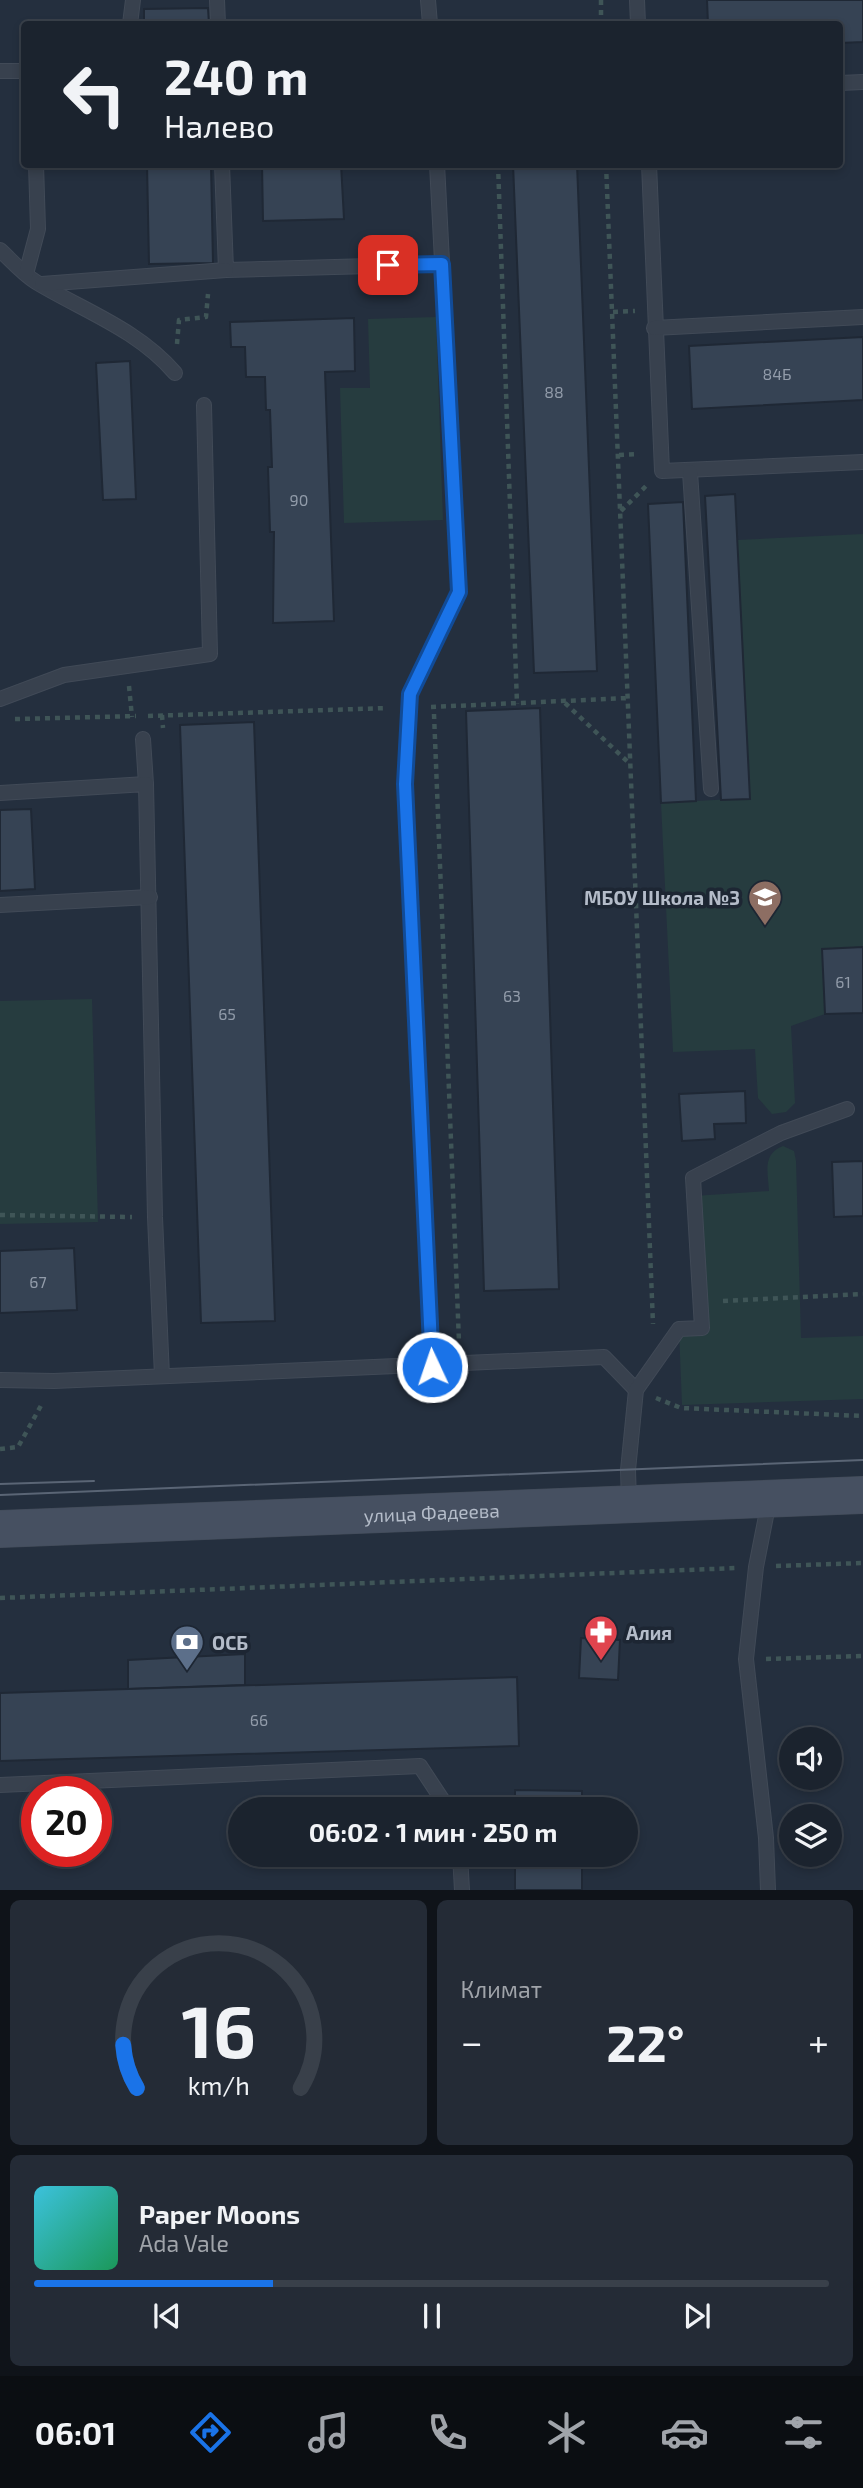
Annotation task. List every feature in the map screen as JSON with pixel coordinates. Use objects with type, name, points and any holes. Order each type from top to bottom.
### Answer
[{"type":"street","name":"улица Фадеева","points":[[0,1529],[863,1495]]},
{"type":"lane","points":[[130,21],[133,0]]},
{"type":"lane","points":[[218,0],[218,21]]},
{"type":"lane","points":[[428,0],[430,21]]},
{"type":"lane","points":[[636,0],[638,21]]},
{"type":"lane","points":[[0,71],[21,72]]},
{"type":"lane","points":[[843,83],[863,82]]},
{"type":"lane","points":[[26,274],[38,229],[36,168]]},
{"type":"lane","points":[[222,168],[226,270]]},
{"type":"lane","points":[[432,1367],[405,784],[410,694],[459,592],[437,168]]},
{"type":"lane","points":[[649,168],[662,471],[690,472],[863,462]]},
{"type":"lane","points":[[0,250],[40,285],[108,320],[158,353],[175,373]]},
{"type":"lane","points":[[40,285],[226,270],[442,264]]},
{"type":"lane","points":[[654,328],[863,317]]},
{"type":"lane","points":[[0,699],[64,675],[210,654],[204,405]]},
{"type":"lane","points":[[690,472],[710,789]]},
{"type":"lane","points":[[143,738],[150,897],[155,1217],[162,1376]]},
{"type":"lane","points":[[0,793],[146,785]]},
{"type":"lane","points":[[0,905],[150,897]]},
{"type":"lane","points":[[629,1503],[628,1470],[636,1390],[679,1329],[702,1328],[693,1178],[782,1133],[847,1109]]},
{"type":"lane","points":[[0,1380],[432,1367],[604,1357],[636,1390]]},
{"type":"lane","points":[[768,1889],[766,1838],[747,1659],[756,1567],[769,1499]]},
{"type":"lane","points":[[0,1785],[420,1766],[440,1797]]},
{"type":"lane","points":[[461,1867],[462,1889]]},
{"type":"path","points":[[601,0],[601,21]]},
{"type":"path","points":[[498,168],[517,704]]},
{"type":"path","points":[[606,168],[653,1325],[650,1338]]},
{"type":"path","points":[[175,373],[178,320],[206,317],[210,282],[226,270]]},
{"type":"path","points":[[621,511],[662,471]]},
{"type":"path","points":[[14,719],[409,708],[629,698]]},
{"type":"path","points":[[564,702],[631,764]]},
{"type":"path","points":[[434,707],[460,1365]]},
{"type":"path","points":[[0,1215],[155,1217]]},
{"type":"path","points":[[701,1302],[863,1294]]},
{"type":"path","points":[[636,1390],[681,1408],[863,1416]]},
{"type":"path","points":[[0,1448],[18,1447],[48,1394]]},
{"type":"path","points":[[0,1598],[637,1571]]},
{"type":"path","points":[[747,1659],[863,1656]]},
{"type":"green space","points":[[436,317],[443,520],[344,523],[340,388],[370,388],[368,319]]},
{"type":"green space","points":[[863,534],[863,947],[822,949],[825,1014],[791,1026],[795,1103],[786,1112],[772,1114],[758,1098],[755,1049],[673,1052],[661,803],[750,798],[737,540]]},
{"type":"green space","points":[[92,999],[98,1222],[0,1224],[0,1001]]},
{"type":"green space","points":[[783,1146],[794,1151],[796,1161],[801,1338],[863,1336],[863,1399],[682,1405],[679,1329],[702,1328],[694,1196],[769,1191],[769,1159],[776,1149]]},
{"type":"building","points":[[707,0],[863,0],[863,42],[843,43],[843,21],[708,21]]},
{"type":"building","points":[[208,8],[209,21],[144,21],[144,9]]},
{"type":"building","points":[[147,168],[211,168],[213,263],[149,264]]},
{"type":"building","points":[[262,168],[341,168],[344,219],[263,221]]},
{"type":"building","points":[[513,168],[577,168],[597,671],[534,673]]},
{"type":"building","points":[[354,318],[355,371],[325,372],[334,621],[273,623],[274,532],[270,532],[268,467],[272,467],[270,410],[266,410],[265,377],[246,377],[245,347],[231,347],[230,322]]},
{"type":"building","points":[[863,337],[863,400],[692,409],[689,346]]},
{"type":"building","points":[[130,361],[136,499],[103,500],[96,363]]},
{"type":"building","points":[[735,494],[750,799],[721,800],[705,496]]},
{"type":"building","points":[[683,502],[696,801],[661,803],[648,504]]},
{"type":"building","points":[[540,708],[559,1289],[484,1291],[466,711]]},
{"type":"building","points":[[254,722],[275,1321],[201,1323],[180,725]]},
{"type":"building","points":[[31,809],[35,889],[0,891],[0,810]]},
{"type":"building","points":[[863,947],[863,1013],[825,1014],[822,949]]},
{"type":"building","points":[[745,1091],[746,1123],[714,1124],[715,1139],[682,1141],[679,1094]]},
{"type":"building","points":[[863,1161],[863,1216],[834,1217],[832,1162]]},
{"type":"building","points":[[74,1248],[77,1310],[0,1313],[0,1251]]},
{"type":"building","points":[[581,1638],[620,1640],[618,1680],[579,1678]]},
{"type":"building","name":"ОСБ","points":[[245,1654],[245,1685],[128,1689],[128,1660]]},
{"type":"building","points":[[517,1677],[519,1746],[0,1761],[0,1693]]},
{"type":"building","points":[[515,1790],[582,1791],[582,1797],[515,1797]]},
{"type":"building","points":[[515,1867],[582,1867],[582,1890],[515,1890]]},
{"type":"tram line","points":[[0,1495],[863,1460]]},
{"type":"tram line","points":[[0,1484],[94,1481]]},
{"type":"place","name":"МБОУ Школа №3","points":[[765,927]]},
{"type":"place","name":"Алия","points":[[601,1662]]},
{"type":"place","name":"ОСБ","points":[[187,1672]]},
{"type":"route","points":[[388,265],[442,264],[459,592],[410,694],[405,784],[432,1367]]}]
